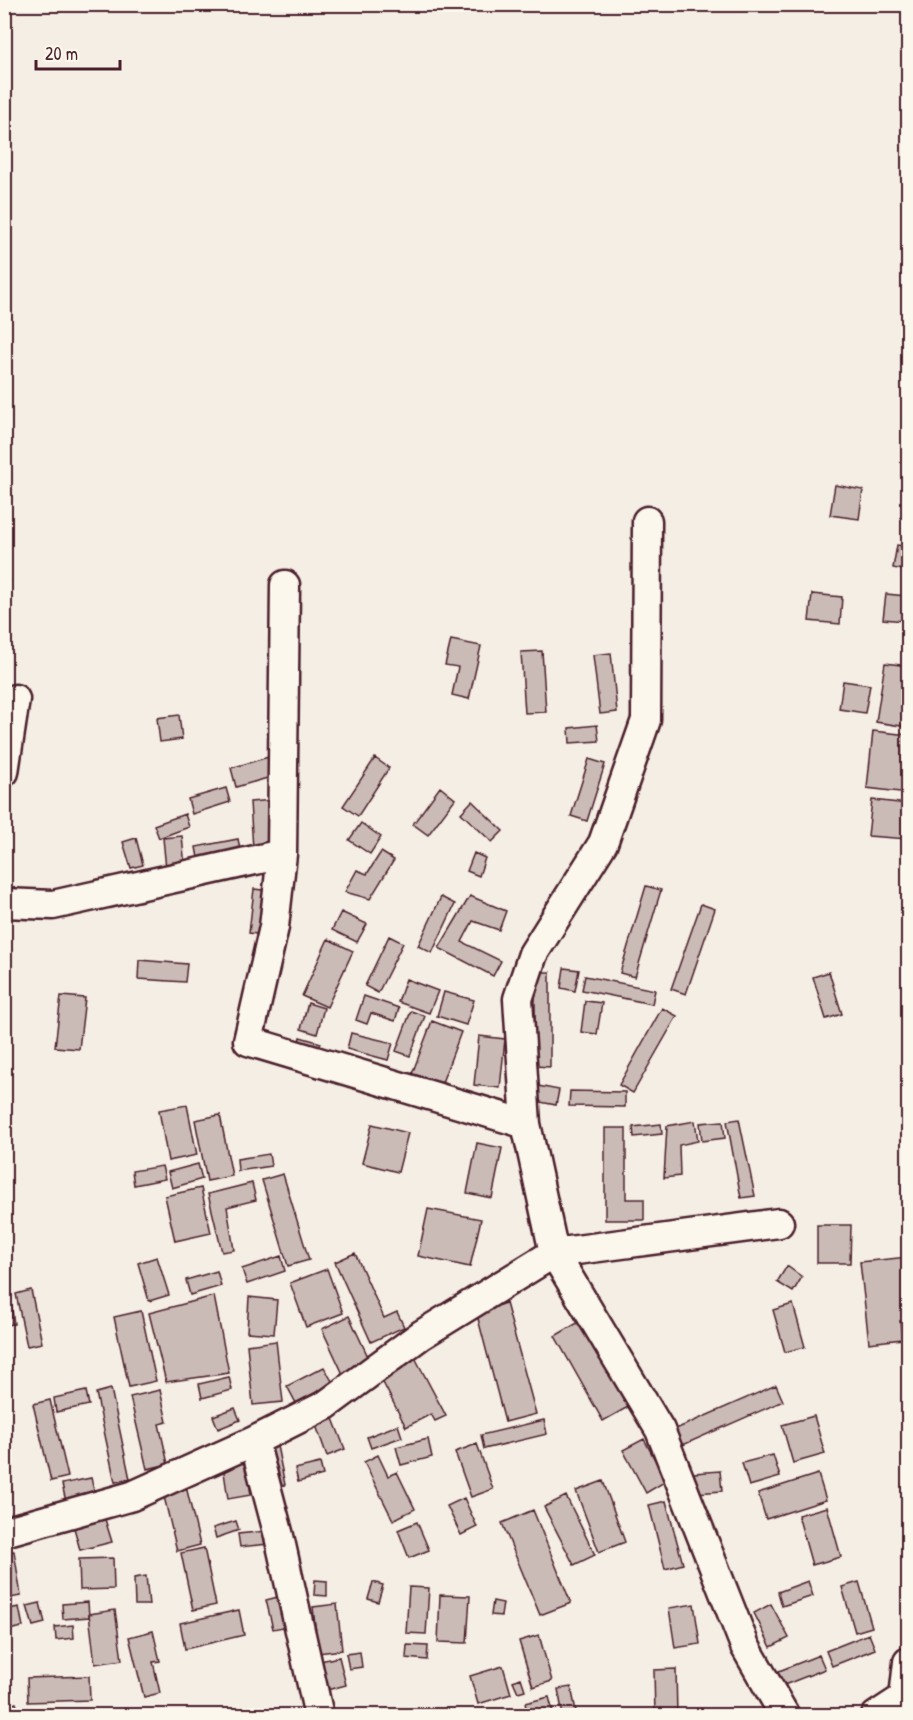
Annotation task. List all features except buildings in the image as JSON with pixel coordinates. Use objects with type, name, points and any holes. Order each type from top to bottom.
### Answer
[{"type":"street","points":[[647,521],[646,720],[603,843],[532,954],[519,999],[526,1124],[554,1253],[660,1430],[745,1646],[785,1716]]},
{"type":"street","points":[[285,585],[282,854],[274,927],[248,1041],[526,1124]]},
{"type":"street","points":[[4,772],[15,699]]},
{"type":"street","points":[[4,903],[53,906],[282,854]]},
{"type":"street","points":[[4,1532],[132,1496],[254,1441],[326,1405],[421,1335],[554,1253],[779,1222]]},
{"type":"street","points":[[254,1441],[279,1536],[319,1716]]},
{"type":"street","points":[[876,1716],[906,1696],[909,1662]]}]
